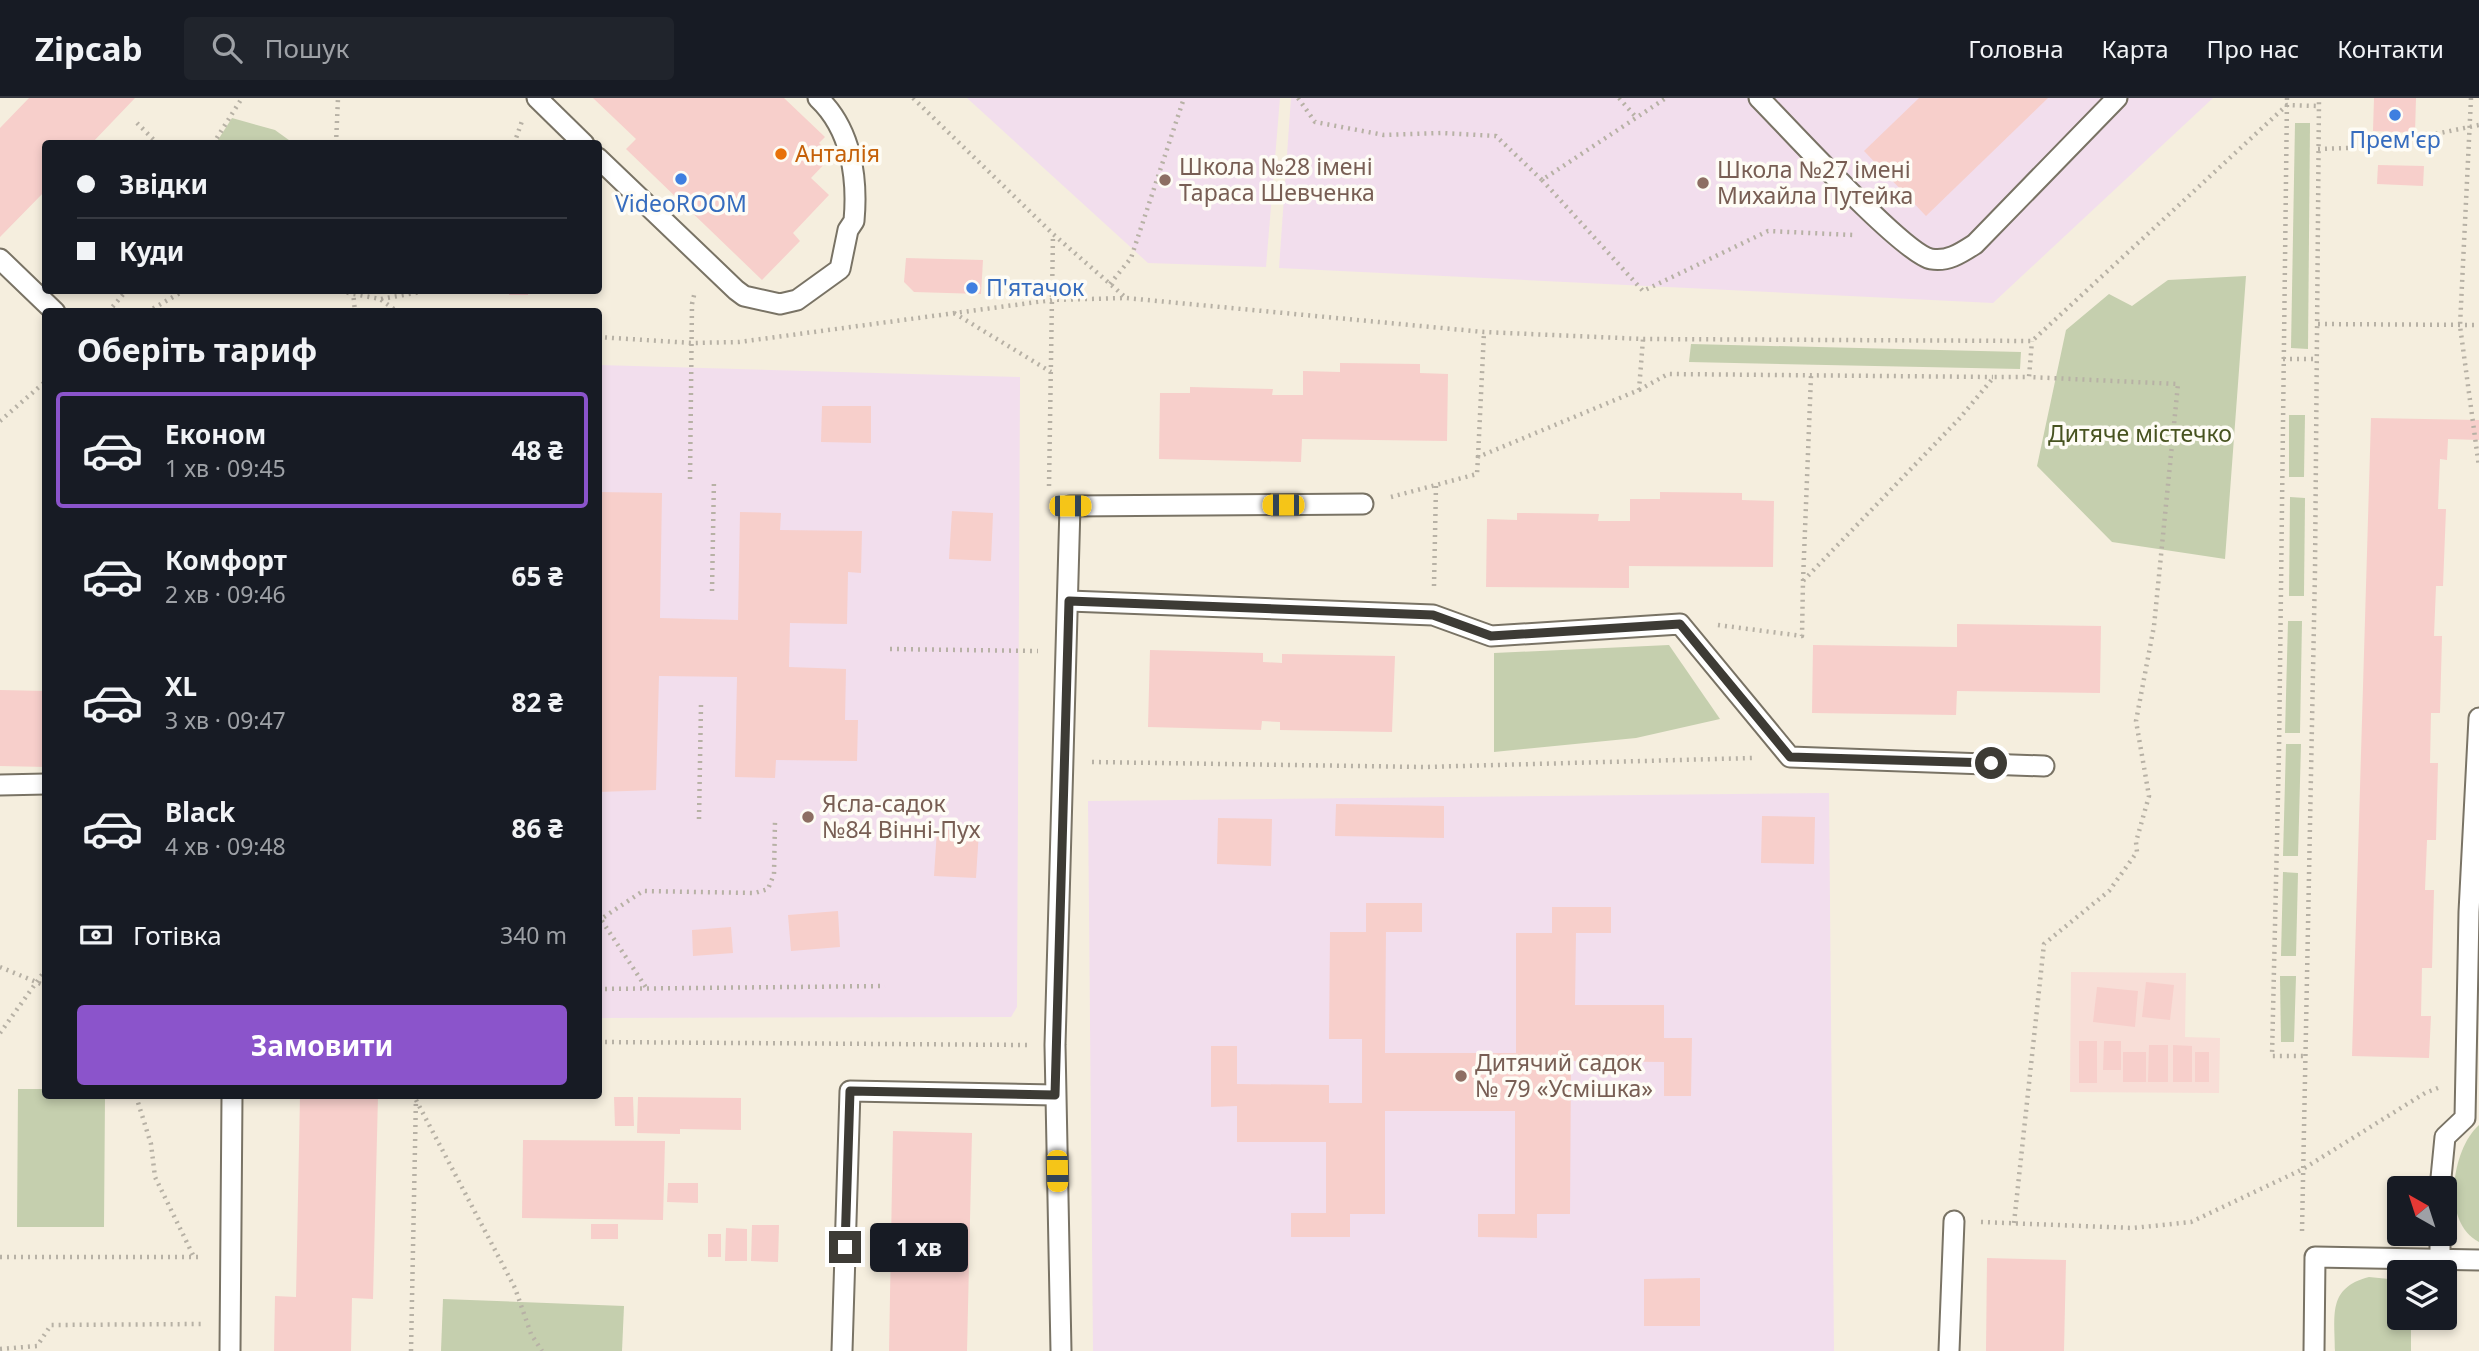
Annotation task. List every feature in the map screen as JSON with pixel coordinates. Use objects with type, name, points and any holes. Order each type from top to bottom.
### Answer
[{"type":"lane","points":[[537,98],[580,140]]},
{"type":"lane","points":[[602,162],[744,296],[780,304],[797,300],[840,269],[855,211],[850,151],[842,127],[818,98]]},
{"type":"lane","points":[[1759,98],[1896,237],[1929,259],[1954,258],[1975,244],[2116,98]]},
{"type":"lane","points":[[0,259],[51,308]]},
{"type":"lane","points":[[1061,1351],[1055,1095],[1070,506],[1363,505]]},
{"type":"lane","points":[[1069,601],[1433,615],[1491,636],[1680,624],[1790,757],[2044,766]]},
{"type":"lane","points":[[2442,1176],[2445,1137],[2472,1113],[2466,1083],[2469,912],[2479,718]]},
{"type":"lane","points":[[0,785],[42,784]]},
{"type":"lane","points":[[842,1351],[850,1091],[1055,1095]]},
{"type":"lane","points":[[230,1351],[232,1099]]},
{"type":"lane","points":[[1949,1351],[1954,1221]]},
{"type":"lane","points":[[2440,1246],[2440,1259]]},
{"type":"lane","points":[[2314,1351],[2315,1257],[2479,1260]]},
{"type":"path","points":[[216,140],[242,98]]},
{"type":"path","points":[[336,140],[338,98]]},
{"type":"path","points":[[913,98],[1054,234],[1126,298]]},
{"type":"path","points":[[1110,284],[1131,258],[1184,98]]},
{"type":"path","points":[[1298,98],[1315,122],[1384,135],[1442,132],[1496,136],[1542,180],[1643,291],[1768,231],[1896,237]]},
{"type":"path","points":[[1619,98],[1635,116]]},
{"type":"path","points":[[1542,180],[1666,98]]},
{"type":"path","points":[[2287,98],[2279,751],[2272,1056],[2305,1056]]},
{"type":"path","points":[[2302,1242],[2318,359],[2319,98]]},
{"type":"path","points":[[2471,98],[2460,326],[2479,467]]},
{"type":"path","points":[[2029,377],[2032,341],[2287,105],[2318,106]]},
{"type":"path","points":[[136,124],[154,140]]},
{"type":"path","points":[[2318,149],[2372,147],[2479,125]]},
{"type":"path","points":[[1049,498],[1054,234]]},
{"type":"path","points":[[690,479],[693,294],[715,270]]},
{"type":"path","points":[[111,308],[124,294]]},
{"type":"path","points":[[154,308],[178,294]]},
{"type":"path","points":[[361,294],[380,299],[392,308]]},
{"type":"path","points":[[380,299],[409,294]]},
{"type":"path","points":[[602,337],[692,343],[751,341],[1052,300],[1126,298],[1484,332],[1643,339],[2032,341]]},
{"type":"path","points":[[953,312],[1051,373]]},
{"type":"path","points":[[2318,324],[2479,325]]},
{"type":"path","points":[[1363,505],[1477,474],[1484,332]]},
{"type":"path","points":[[1639,390],[1643,339]]},
{"type":"path","points":[[2283,359],[2318,359]]},
{"type":"path","points":[[1478,457],[1639,390],[1668,374],[2029,377],[2178,384],[2154,626],[2136,721],[2149,796],[2136,842],[2137,852],[2109,891],[2044,944],[2014,1223]]},
{"type":"path","points":[[1680,624],[1720,625],[1801,636],[1811,376]]},
{"type":"path","points":[[1803,581],[1959,419],[1994,377]]},
{"type":"path","points":[[0,421],[42,384]]},
{"type":"path","points":[[712,591],[714,480]]},
{"type":"path","points":[[1433,615],[1436,485]]},
{"type":"path","points":[[890,649],[1045,651]]},
{"type":"path","points":[[699,820],[701,705]]},
{"type":"path","points":[[1063,762],[1424,767],[1790,757]]},
{"type":"path","points":[[602,917],[643,891],[762,892],[773,883],[775,821]]},
{"type":"path","points":[[602,923],[647,989]]},
{"type":"path","points":[[0,967],[42,985]]},
{"type":"path","points":[[0,1033],[42,974]]},
{"type":"path","points":[[602,989],[885,986]]},
{"type":"path","points":[[602,1042],[1037,1045]]},
{"type":"path","points":[[1954,1221],[2133,1227],[2191,1222],[2303,1169],[2425,1093],[2451,1084],[2466,1083]]},
{"type":"path","points":[[137,1099],[151,1144],[155,1177],[194,1257]]},
{"type":"path","points":[[411,1351],[416,1099]]},
{"type":"path","points":[[417,1099],[515,1288],[531,1334],[542,1351]]},
{"type":"path","points":[[0,1257],[230,1256]]},
{"type":"path","points":[[0,1349],[37,1346],[51,1325],[230,1324]]},
{"type":"shaded area","name":"Школа №28 імені Тараса Шевченка","points":[[967,98],[1280,98],[1266,267],[1148,263]]},
{"type":"shaded area","name":"Школа №27 імені Михайла Путейка","points":[[1291,98],[2213,98],[1993,303],[1279,268]]},
{"type":"shaded area","name":"Ясла-садок №84 Вінні-Пух","points":[[602,365],[1020,377],[1017,1007],[1011,1017],[602,1018]]},
{"type":"shaded area","name":"Дитячий садок № 79 «Усмішка»","points":[[1829,793],[1834,1351],[1093,1351],[1088,801]]},
{"type":"shaded area","points":[[2071,972],[2186,973],[2185,1037],[2220,1038],[2219,1093],[2070,1092]]},
{"type":"green space","points":[[232,118],[275,130],[289,140],[218,140]]},
{"type":"green space","points":[[2295,123],[2310,123],[2308,349],[2291,348]]},
{"type":"green space","name":"Дитяче містечко","points":[[2246,276],[2225,559],[2112,542],[2037,466],[2066,330],[2109,294],[2132,306],[2168,280]]},
{"type":"green space","points":[[1691,344],[2021,352],[2020,369],[1689,362]]},
{"type":"green space","points":[[2289,415],[2305,415],[2304,477],[2289,477]]},
{"type":"green space","points":[[2290,497],[2305,498],[2304,596],[2289,596]]},
{"type":"green space","points":[[2288,621],[2302,621],[2300,733],[2285,733]]},
{"type":"green space","points":[[1669,645],[1720,719],[1636,738],[1494,752],[1494,653]]},
{"type":"green space","points":[[2286,744],[2301,744],[2298,856],[2283,856]]},
{"type":"green space","points":[[2283,872],[2298,873],[2296,956],[2281,956]]},
{"type":"green space","points":[[2280,976],[2296,976],[2294,1042],[2281,1042]]},
{"type":"green space","points":[[18,1089],[42,1089],[42,1099],[105,1099],[104,1227],[17,1227]]},
{"type":"green space","points":[[2479,1125],[2479,1242],[2467,1233],[2457,1211],[2456,1176],[2469,1136]]},
{"type":"green space","points":[[2369,1277],[2387,1279],[2387,1330],[2411,1330],[2411,1351],[2335,1351],[2336,1305],[2346,1288]]},
{"type":"green space","points":[[443,1299],[624,1306],[622,1351],[441,1351]]},
{"type":"building","points":[[29,98],[135,98],[95,140],[42,140],[42,194],[0,237],[0,128]]},
{"type":"building","points":[[593,98],[784,98],[825,137],[819,143],[832,156],[811,178],[829,195],[793,233],[800,241],[762,280],[626,149],[636,139]]},
{"type":"building","points":[[1919,98],[2048,98],[1926,216],[1864,151]]},
{"type":"building","name":"Прем'єр","points":[[2374,98],[2416,98],[2415,133],[2373,131]]},
{"type":"building","points":[[2378,165],[2424,166],[2423,186],[2377,184]]},
{"type":"building","points":[[906,258],[983,260],[981,294],[914,292],[904,282]]},
{"type":"building","points":[[1340,363],[1420,364],[1420,373],[1448,374],[1447,441],[1302,439],[1301,462],[1159,459],[1160,393],[1190,393],[1190,387],[1273,389],[1272,395],[1303,395],[1303,371],[1340,372]]},
{"type":"building","points":[[822,406],[871,406],[871,443],[821,442]]},
{"type":"building","points":[[2371,418],[2479,420],[2479,440],[2448,439],[2447,460],[2440,459],[2438,509],[2446,509],[2443,586],[2436,586],[2434,636],[2442,636],[2440,713],[2431,713],[2430,763],[2438,763],[2436,840],[2427,840],[2425,890],[2434,890],[2432,968],[2422,968],[2421,1016],[2431,1016],[2429,1058],[2352,1056]]},
{"type":"building","points":[[602,492],[662,493],[660,618],[738,620],[740,512],[781,513],[780,530],[862,531],[861,573],[848,572],[847,624],[790,623],[789,667],[846,669],[845,720],[858,720],[857,761],[776,760],[775,778],[735,777],[737,677],[659,676],[656,790],[602,792]]},
{"type":"building","points":[[1660,492],[1742,493],[1742,500],[1774,501],[1773,567],[1629,566],[1629,588],[1486,587],[1487,519],[1517,520],[1517,513],[1599,514],[1598,521],[1630,521],[1630,499],[1660,499]]},
{"type":"building","points":[[952,511],[993,513],[991,561],[949,559]]},
{"type":"building","points":[[1957,624],[2101,626],[2100,693],[1957,691],[1956,715],[1812,713],[1813,645],[1957,647]]},
{"type":"building","points":[[1150,650],[1263,653],[1263,662],[1282,663],[1282,654],[1395,656],[1392,732],[1280,730],[1280,722],[1262,721],[1261,730],[1148,727]]},
{"type":"building","points":[[0,690],[42,691],[42,767],[0,766]]},
{"type":"building","points":[[1336,804],[1444,806],[1444,838],[1335,836]]},
{"type":"building","points":[[1762,816],[1815,817],[1814,864],[1761,863]]},
{"type":"building","points":[[1218,818],[1272,819],[1271,866],[1217,864]]},
{"type":"building","points":[[937,829],[979,831],[976,878],[934,876]]},
{"type":"building","points":[[1366,903],[1422,903],[1422,932],[1386,932],[1385,1053],[1516,1053],[1516,933],[1552,933],[1552,907],[1611,907],[1611,933],[1576,933],[1575,1005],[1664,1005],[1664,1038],[1692,1038],[1691,1096],[1664,1096],[1664,1062],[1571,1061],[1570,1214],[1537,1214],[1537,1238],[1478,1237],[1478,1214],[1515,1214],[1515,1111],[1385,1111],[1385,1214],[1350,1214],[1350,1237],[1291,1237],[1291,1213],[1326,1213],[1326,1142],[1237,1142],[1237,1106],[1211,1107],[1211,1046],[1237,1046],[1237,1084],[1329,1085],[1329,1103],[1362,1103],[1362,1039],[1329,1039],[1330,932],[1366,932]]},
{"type":"building","points":[[838,911],[840,947],[791,951],[788,915]]},
{"type":"building","points":[[731,927],[733,953],[693,956],[692,930]]},
{"type":"building","points":[[2146,982],[2174,985],[2170,1020],[2142,1017]]},
{"type":"building","points":[[2097,987],[2138,991],[2135,1027],[2093,1022]]},
{"type":"building","points":[[2079,1041],[2097,1041],[2097,1083],[2079,1083]]},
{"type":"building","points":[[2104,1041],[2121,1041],[2121,1070],[2103,1070]]},
{"type":"building","points":[[2149,1045],[2168,1045],[2168,1082],[2148,1082]]},
{"type":"building","points":[[2173,1045],[2192,1046],[2192,1082],[2173,1082]]},
{"type":"building","points":[[2123,1052],[2146,1052],[2146,1082],[2123,1082]]},
{"type":"building","points":[[2195,1052],[2209,1052],[2209,1082],[2195,1082]]},
{"type":"building","points":[[614,1097],[633,1097],[634,1126],[615,1126]]},
{"type":"building","points":[[638,1097],[741,1098],[741,1130],[680,1129],[680,1134],[637,1133]]},
{"type":"building","points":[[300,1099],[378,1099],[373,1299],[352,1298],[351,1351],[274,1351],[275,1296],[296,1297]]},
{"type":"building","points":[[893,1131],[972,1133],[967,1351],[889,1351]]},
{"type":"building","points":[[523,1140],[665,1141],[663,1220],[522,1218]]},
{"type":"building","points":[[668,1183],[698,1183],[698,1203],[667,1202]]},
{"type":"building","points":[[591,1224],[618,1224],[618,1239],[591,1239]]},
{"type":"building","points":[[752,1225],[779,1225],[778,1262],[751,1261]]},
{"type":"building","points":[[726,1228],[747,1229],[747,1261],[725,1261]]},
{"type":"building","points":[[708,1234],[721,1234],[721,1257],[708,1257]]},
{"type":"building","points":[[1987,1258],[2066,1260],[2064,1351],[1986,1351]]},
{"type":"building","points":[[1700,1278],[1700,1326],[1644,1326],[1644,1279]]},
{"type":"place","name":"Прем'єр","points":[[2395,115]]},
{"type":"place","name":"Анталія","points":[[781,154]]},
{"type":"place","name":"VideoROOM","points":[[681,179]]},
{"type":"place","name":"Школа №28 імені Тараса Шевченка","points":[[1165,180]]},
{"type":"place","name":"Школа №27 імені Михайла Путейка","points":[[1703,183]]},
{"type":"place","name":"П'ятачок","points":[[972,288]]},
{"type":"place","name":"Ясла-садок №84 Вінні-Пух","points":[[808,817]]},
{"type":"place","name":"Дитячий садок № 79 «Усмішка»","points":[[1461,1076]]},
{"type":"route","points":[[845,1247],[850,1091],[1055,1095],[1069,601],[1433,615],[1491,636],[1680,624],[1790,757],[1803,755],[1991,763]]}]
